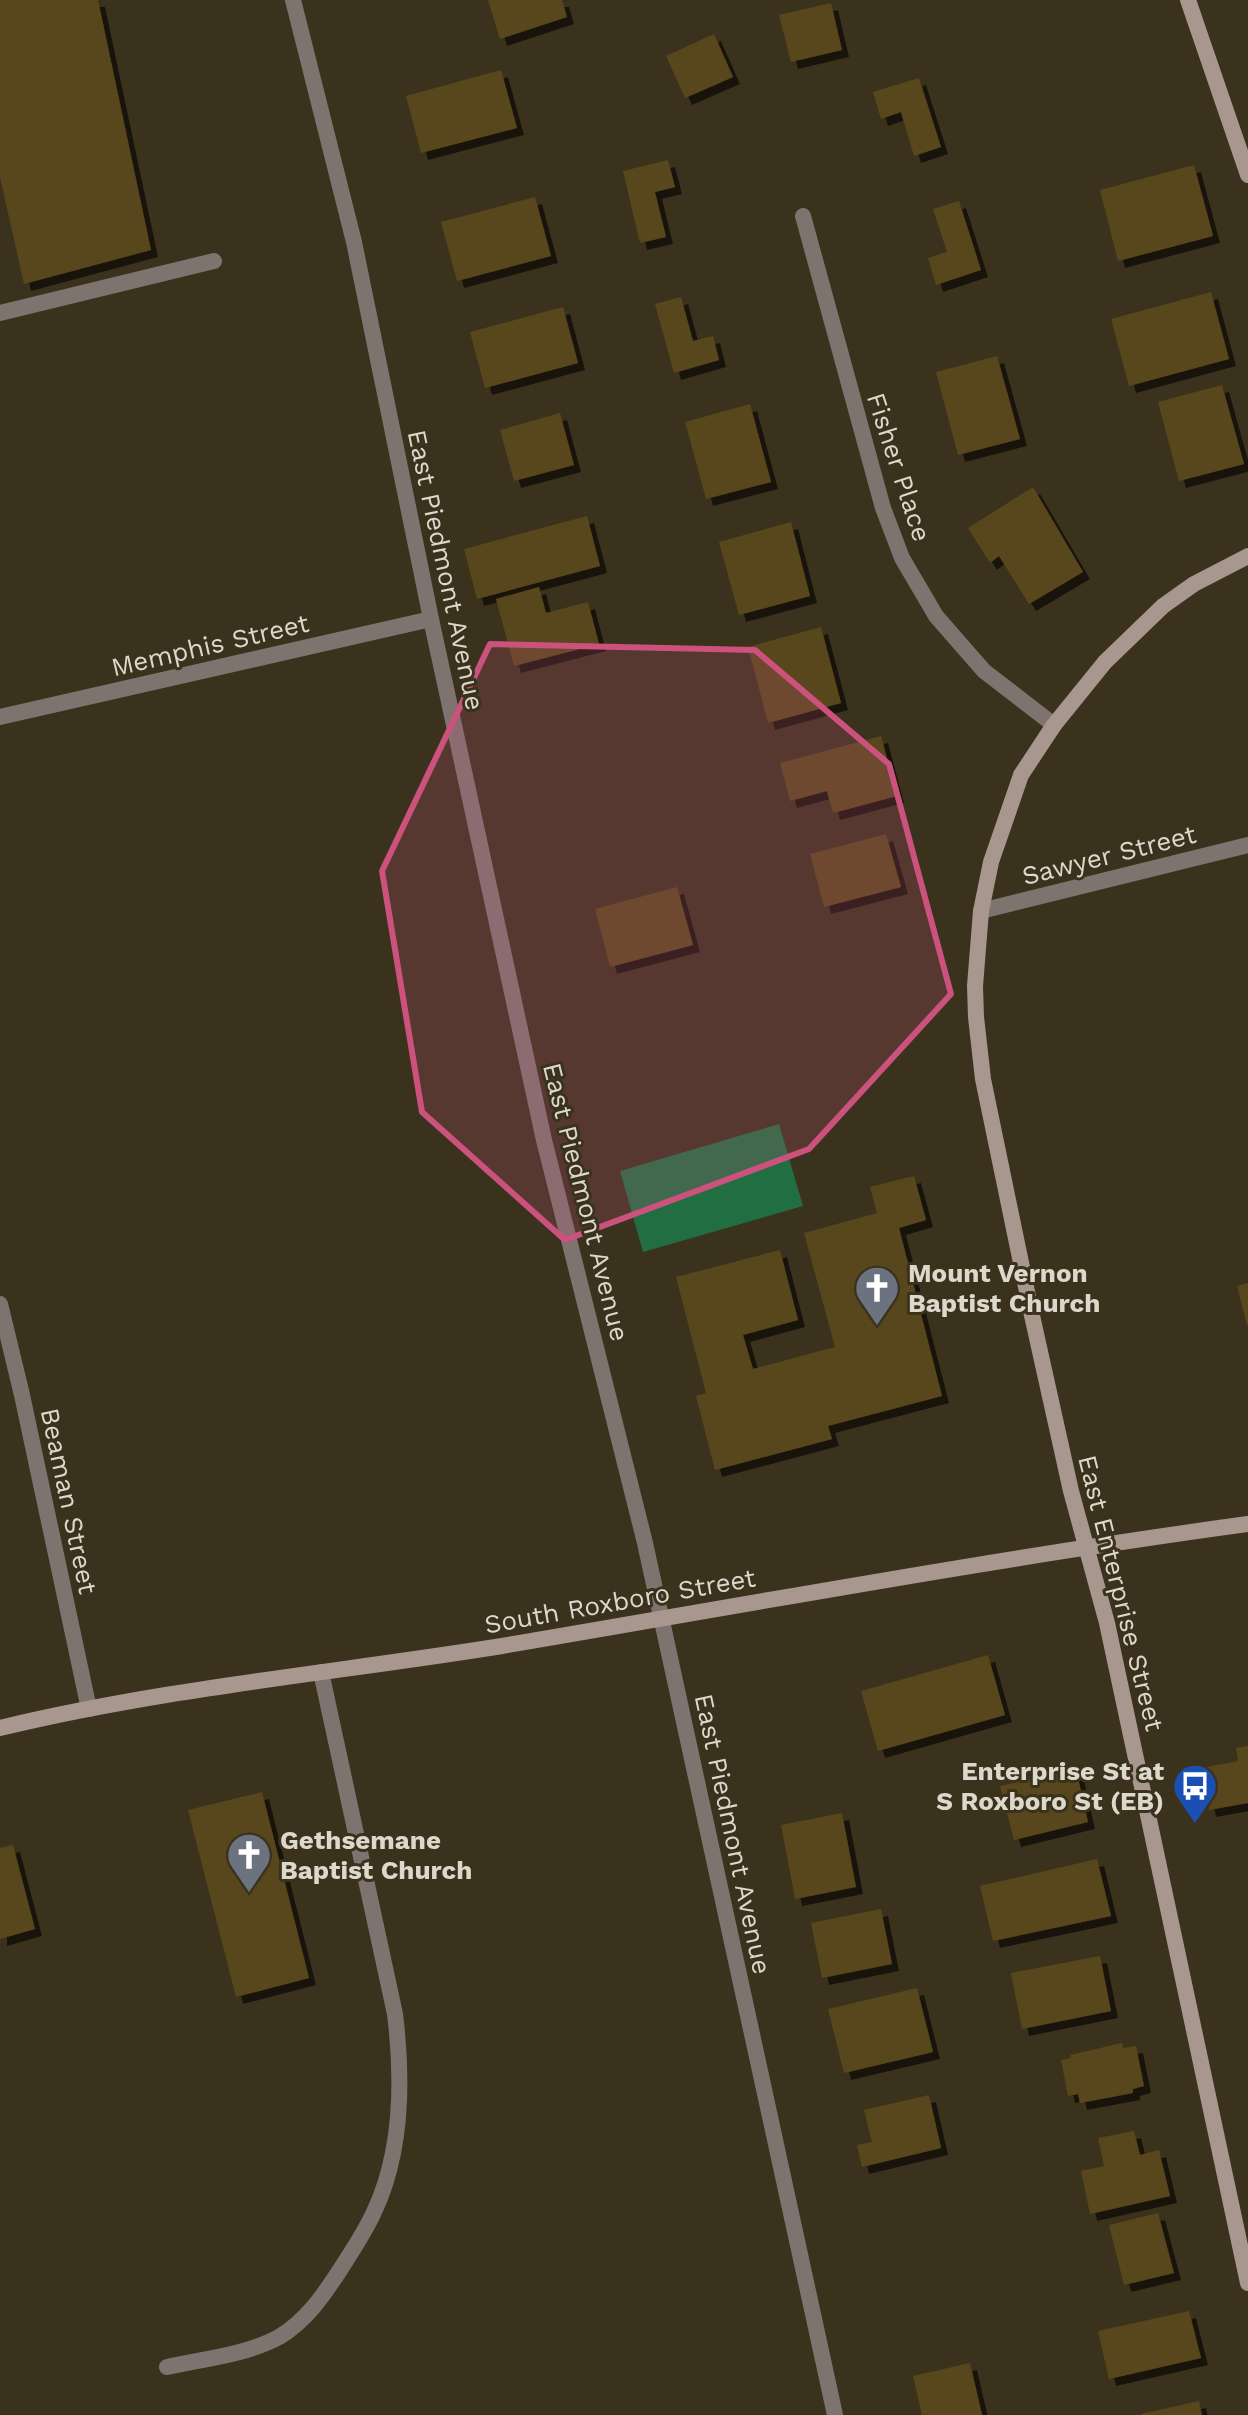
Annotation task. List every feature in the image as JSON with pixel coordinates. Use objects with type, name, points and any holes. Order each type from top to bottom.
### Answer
[{"type":"street","name":"East Piedmont Avenue","points":[[293,0],[354,242],[431,619],[544,1140],[645,1543],[835,2415]]},
{"type":"street","points":[[1188,0],[1248,175]]},
{"type":"street","name":"Fisher Place","points":[[803,216],[883,508],[902,558],[936,616],[984,671],[1054,725]]},
{"type":"street","points":[[0,313],[214,261]]},
{"type":"street","name":"East Enterprise Street","points":[[1248,556],[1194,584],[1163,606],[1105,662],[1054,725],[1021,775],[991,862],[975,955],[975,1002],[983,1079],[1067,1476],[1107,1623],[1248,2283]]},
{"type":"street","name":"Memphis Street","points":[[0,717],[431,619]]},
{"type":"street","name":"Sawyer Street","points":[[981,911],[1248,845]]},
{"type":"street","name":"Beaman Street","points":[[0,1304],[89,1709]]},
{"type":"street","name":"South Roxboro Street","points":[[0,1728],[180,1692],[498,1646],[1086,1547],[1248,1524]]},
{"type":"street","points":[[167,2367],[245,2350],[277,2338],[299,2323],[321,2298],[357,2243],[375,2212],[387,2178],[400,2105],[400,2058],[395,2014],[321,1672]]},
{"type":"highlighted area","points":[[490,644],[755,650],[889,764],[951,994],[809,1149],[565,1240],[422,1112],[382,871]]},
{"type":"green space","points":[[779,1124],[803,1206],[643,1252],[620,1171]]},
{"type":"building","points":[[0,0],[98,0],[151,250],[24,284],[0,177]]},
{"type":"building","points":[[488,0],[562,0],[567,17],[500,39]]},
{"type":"building","points":[[831,3],[842,50],[791,62],[779,15]]},
{"type":"building","points":[[714,34],[733,77],[685,98],[666,56]]},
{"type":"building","points":[[501,70],[517,128],[421,153],[406,96]]},
{"type":"building","points":[[919,78],[941,147],[914,156],[901,112],[881,119],[873,92]]},
{"type":"building","points":[[668,160],[675,187],[655,192],[666,237],[640,243],[623,171]]},
{"type":"building","points":[[1194,165],[1213,236],[1118,261],[1100,190]]},
{"type":"building","points":[[535,197],[551,256],[457,281],[441,222]]},
{"type":"building","points":[[959,201],[981,270],[936,285],[928,258],[947,252],[933,209]]},
{"type":"building","points":[[1211,292],[1229,359],[1129,386],[1111,319]]},
{"type":"building","points":[[681,297],[693,341],[713,336],[719,360],[674,373],[655,304]]},
{"type":"building","points":[[563,307],[578,363],[485,388],[470,332]]},
{"type":"building","points":[[997,356],[1020,439],[958,455],[936,372]]},
{"type":"building","points":[[1222,385],[1244,464],[1179,481],[1158,402]]},
{"type":"building","points":[[750,404],[771,482],[706,499],[685,422]]},
{"type":"building","points":[[560,413],[574,465],[514,481],[500,430]]},
{"type":"building","points":[[1033,487],[1083,572],[1029,604],[999,556],[990,563],[968,528]]},
{"type":"building","points":[[587,516],[600,566],[477,599],[464,549]]},
{"type":"building","points":[[791,522],[810,596],[739,615],[719,542]]},
{"type":"building","points":[[539,587],[546,613],[588,602],[599,644],[514,666],[496,599]]},
{"type":"building","points":[[821,627],[841,703],[768,723],[748,647]]},
{"type":"building","points":[[881,736],[897,796],[833,813],[827,791],[790,801],[780,763]]},
{"type":"building","points":[[886,834],[901,887],[824,907],[810,854]]},
{"type":"building","points":[[677,887],[693,945],[610,967],[595,909]]},
{"type":"building","name":"Mount Vernon Baptist Church","points":[[914,1176],[926,1220],[899,1228],[942,1396],[828,1426],[832,1439],[715,1470],[696,1396],[706,1393],[676,1277],[780,1250],[798,1320],[743,1335],[753,1369],[835,1347],[804,1233],[877,1213],[870,1187]]},
{"type":"building","points":[[1248,1283],[1248,1325],[1247,1325],[1237,1286]]},
{"type":"building","points":[[988,1655],[1005,1715],[878,1751],[861,1691]]},
{"type":"building","points":[[1248,1746],[1248,1803],[1209,1810],[1201,1768],[1238,1761],[1236,1748]]},
{"type":"building","points":[[1076,1769],[1088,1822],[1014,1840],[1000,1786]]},
{"type":"building","name":"Gethsemane Baptist Church","points":[[262,1792],[309,1978],[236,1997],[188,1810]]},
{"type":"building","points":[[842,1813],[856,1887],[795,1899],[781,1825]]},
{"type":"building","points":[[13,1845],[35,1929],[0,1939],[0,1848]]},
{"type":"building","points":[[1097,1859],[1111,1916],[993,1941],[980,1886]]},
{"type":"building","points":[[881,1909],[892,1964],[822,1978],[811,1923]]},
{"type":"building","points":[[1100,1956],[1111,2011],[1022,2029],[1011,1973]]},
{"type":"building","points":[[917,1988],[933,2052],[844,2073],[828,2009]]},
{"type":"building","points":[[1122,2043],[1123,2048],[1136,2046],[1144,2086],[1133,2089],[1133,2093],[1080,2103],[1078,2094],[1068,2096],[1061,2060],[1071,2058],[1070,2055]]},
{"type":"building","points":[[929,2095],[941,2148],[862,2167],[857,2145],[872,2142],[864,2110]]},
{"type":"building","points":[[1134,2131],[1140,2155],[1159,2150],[1170,2196],[1090,2214],[1081,2171],[1104,2166],[1098,2138]]},
{"type":"building","points":[[1158,2213],[1174,2273],[1124,2285],[1109,2225]]},
{"type":"building","points":[[1189,2311],[1201,2358],[1109,2379],[1098,2331]]},
{"type":"building","points":[[970,2363],[982,2415],[922,2415],[913,2376]]},
{"type":"building","points":[[1199,2401],[1202,2415],[1141,2415],[1141,2414]]},
{"type":"place","name":"Mount Vernon Baptist Church","points":[[877,1327]]},
{"type":"place","name":"Enterprise St at S Roxboro St (EB)","points":[[1195,1825]]},
{"type":"place","name":"Gethsemane Baptist Church","points":[[249,1894]]}]
